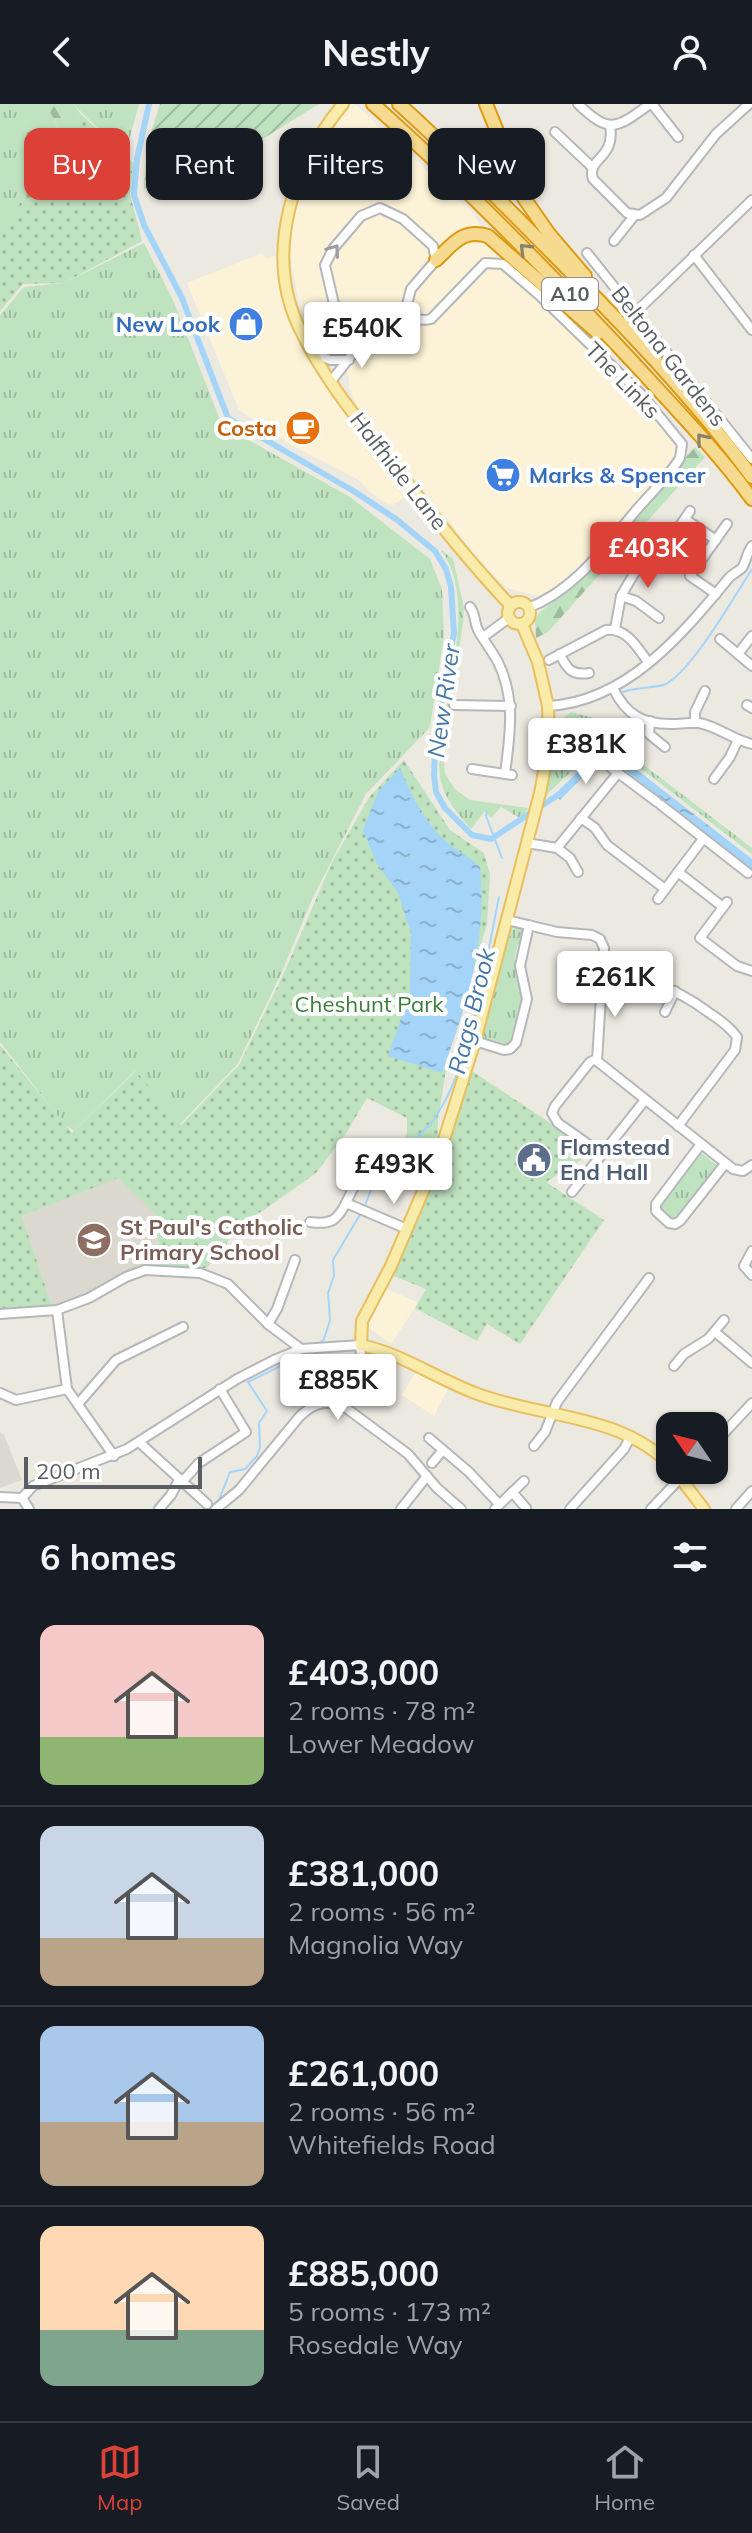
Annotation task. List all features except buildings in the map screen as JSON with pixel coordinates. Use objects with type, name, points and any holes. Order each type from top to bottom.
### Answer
[{"type":"highway","name":"A10","points":[[373,104],[577,300],[695,430],[752,499]]},
{"type":"highway","name":"A10","points":[[399,104],[606,307],[681,390],[752,477]]},
{"type":"highway","points":[[486,104],[524,198],[549,234],[596,289],[606,307]]},
{"type":"highway","points":[[436,260],[462,237],[476,232],[488,236],[601,336],[620,348]]},
{"type":"main road","name":"Halfhide Lane","points":[[343,104],[312,147],[299,173],[286,233],[286,280],[297,323],[331,381],[455,543],[511,606]]},
{"type":"main road","points":[[521,603],[528,608],[529,617],[522,624],[514,623],[509,618],[511,606],[521,603]]},
{"type":"main road","points":[[522,624],[538,662],[548,706],[549,744],[538,800],[475,1041],[441,1149],[407,1229],[362,1321],[361,1345],[383,1351],[477,1394],[631,1436],[656,1453]]},
{"type":"main road","points":[[686,1484],[689,1493],[704,1509]]},
{"type":"street","points":[[578,104],[596,121],[610,126],[619,125],[651,104],[678,137]]},
{"type":"street","points":[[614,241],[634,216],[647,212],[666,198],[716,134],[749,104]]},
{"type":"street","points":[[610,126],[610,148],[592,167],[590,174],[627,213],[634,216]]},
{"type":"street","points":[[555,132],[592,167]]},
{"type":"street","points":[[635,313],[752,200]]},
{"type":"street","points":[[369,337],[334,304],[325,265],[333,249],[361,216],[380,208],[403,219],[433,246],[436,260],[411,289],[404,316]]},
{"type":"street","name":"Beltona Gardens","points":[[587,253],[752,459]]},
{"type":"street","points":[[694,255],[752,330]]},
{"type":"street","name":"The Links","points":[[331,381],[389,318],[431,319],[485,263],[503,264],[641,394],[682,444],[683,450],[676,465],[570,583],[542,603],[528,608]]},
{"type":"street","points":[[313,352],[330,360],[349,360]]},
{"type":"street","points":[[664,549],[687,515],[716,540]]},
{"type":"street","points":[[716,594],[690,576],[727,524]]},
{"type":"street","points":[[548,706],[587,700],[613,688],[648,662],[690,625],[730,576],[747,570],[746,553],[752,546]]},
{"type":"street","points":[[615,629],[621,596],[635,572]]},
{"type":"street","points":[[621,596],[636,601],[659,618]]},
{"type":"street","points":[[470,607],[499,665],[511,706],[508,774],[472,769]]},
{"type":"street","points":[[483,637],[509,618]]},
{"type":"street","points":[[549,660],[606,630],[615,629],[628,637],[648,662]]},
{"type":"street","points":[[738,654],[752,636]]},
{"type":"street","points":[[720,639],[752,666]]},
{"type":"street","points":[[560,654],[570,671],[589,673]]},
{"type":"street","points":[[613,688],[625,709],[650,721],[695,723],[752,744]]},
{"type":"street","points":[[695,723],[695,712],[705,691]]},
{"type":"street","points":[[454,705],[511,706]]},
{"type":"street","points":[[650,721],[650,736],[665,747]]},
{"type":"street","points":[[714,779],[738,740]]},
{"type":"street","points":[[609,766],[748,873]]},
{"type":"street","points":[[557,848],[618,773]]},
{"type":"street","points":[[581,818],[595,828],[607,845],[665,889]]},
{"type":"street","points":[[658,899],[703,839]]},
{"type":"street","points":[[527,843],[557,848],[570,858],[578,872]]},
{"type":"street","points":[[678,872],[725,904],[700,938],[737,966],[752,971]]},
{"type":"street","points":[[507,920],[598,938],[604,948],[596,1059]]},
{"type":"street","points":[[475,1041],[504,1050],[516,1043],[527,999],[520,962],[529,925]]},
{"type":"street","points":[[602,977],[643,981],[684,994],[732,1030],[738,1043],[678,1126]]},
{"type":"street","points":[[665,1012],[675,991]]},
{"type":"street","points":[[596,1059],[725,1164],[741,1172],[752,1165]]},
{"type":"street","points":[[596,1059],[590,1062],[552,1113],[558,1123],[602,1154]]},
{"type":"street","points":[[572,1192],[645,1100]]},
{"type":"street","points":[[701,1144],[656,1204],[656,1211],[669,1223],[680,1221],[725,1164]]},
{"type":"street","points":[[310,1222],[331,1223],[338,1218],[358,1178],[372,1165],[371,1148]]},
{"type":"street","points":[[346,1203],[407,1229]]},
{"type":"street","points":[[752,1251],[744,1266],[752,1275]]},
{"type":"street","points":[[268,1324],[277,1309],[295,1260]]},
{"type":"street","points":[[0,1314],[57,1310],[89,1298],[131,1275],[154,1270],[200,1273],[217,1278],[239,1293],[268,1324],[304,1349]]},
{"type":"street","points":[[534,1446],[545,1432],[551,1414],[649,1278]]},
{"type":"street","points":[[57,1310],[67,1389],[114,1456]]},
{"type":"street","points":[[674,1366],[684,1354],[715,1332],[724,1320]]},
{"type":"street","points":[[78,1404],[116,1360],[183,1327]]},
{"type":"street","points":[[715,1332],[752,1363]]},
{"type":"street","points":[[22,1498],[33,1486],[114,1456],[255,1369],[304,1349],[361,1345],[360,1368]]},
{"type":"street","points":[[0,1393],[16,1400],[67,1389]]},
{"type":"street","points":[[159,1509],[180,1481],[199,1463],[246,1432],[220,1389]]},
{"type":"street","points":[[219,1507],[239,1490],[300,1416],[311,1406],[323,1402],[346,1408],[408,1454],[461,1509]]},
{"type":"street","points":[[728,1429],[752,1403]]},
{"type":"street","points":[[576,1507],[624,1449],[631,1436]]},
{"type":"street","points":[[429,1438],[497,1507],[524,1481]]},
{"type":"street","points":[[139,1442],[207,1504]]},
{"type":"street","points":[[432,1463],[443,1450]]},
{"type":"street","points":[[401,1509],[427,1476]]},
{"type":"street","points":[[651,1509],[671,1484]]},
{"type":"street","points":[[736,1509],[752,1491]]},
{"type":"street","points":[[512,1492],[526,1508]]},
{"type":"street","points":[[0,1497],[22,1498]]},
{"type":"street","points":[[22,1498],[29,1509]]},
{"type":"shaded area","points":[[351,104],[355,104],[381,128],[331,128]]},
{"type":"shaded area","points":[[412,157],[428,171],[428,200],[459,200],[472,212],[497,251],[495,265],[533,296],[636,396],[677,446],[673,460],[573,576],[546,595],[507,588],[487,569],[358,409],[349,386],[349,377],[338,358],[315,337],[299,304],[290,256],[297,200],[412,200]]},
{"type":"shaded area","points":[[262,253],[266,259],[280,254],[291,321],[339,405],[411,494],[391,506],[359,480],[291,445],[239,410],[187,283]]},
{"type":"shaded area","name":"St Paul's Catholic Primary School","points":[[118,1177],[157,1216],[160,1265],[134,1268],[82,1297],[52,1306],[22,1216]]},
{"type":"shaded area","points":[[386,1288],[418,1303],[391,1344],[365,1325]]},
{"type":"shaded area","points":[[416,1372],[448,1389],[434,1416],[402,1395]]},
{"type":"shaded area","points":[[0,1432],[22,1480],[0,1488]]},
{"type":"green space","points":[[0,104],[43,104],[55,119],[57,128],[24,128],[24,197],[0,236]]},
{"type":"green space","points":[[43,104],[73,104],[81,114],[70,128],[57,128],[55,119]]},
{"type":"green space","points":[[73,104],[139,104],[130,137],[130,128],[97,128]]},
{"type":"green space","points":[[160,104],[319,104],[263,139],[263,128],[152,128]]},
{"type":"green space","points":[[81,114],[96,128],[69,128]]},
{"type":"green space","points":[[130,160],[133,163],[130,194]]},
{"type":"green space","points":[[130,194],[142,241],[64,283],[23,284],[0,311],[0,236],[24,197],[24,200],[130,200]]},
{"type":"green space","points":[[144,243],[173,300],[222,425],[350,497],[430,559],[442,589],[444,636],[430,727],[366,794],[313,897],[281,974],[237,1065],[180,1124],[135,1071],[74,1131],[64,1124],[0,1042],[0,315],[24,287],[64,283]]},
{"type":"green space","points":[[695,447],[705,457],[548,632],[536,638],[535,620],[540,612],[569,590]]},
{"type":"green space","points":[[441,550],[453,559],[464,608],[443,750],[445,774],[455,789],[470,800],[529,808],[520,818],[501,807],[491,818],[485,811],[471,829],[450,802],[440,773],[458,618],[452,570]]},
{"type":"green space","points":[[571,712],[593,718],[594,731],[600,740],[610,739],[752,848],[752,854],[613,747],[594,750],[546,795],[558,723]]},
{"type":"green space","name":"Cheshunt Park","points":[[404,760],[450,830],[484,853],[490,874],[487,924],[448,1057],[438,1120],[437,1150],[422,1140],[407,1152],[401,1147],[407,1133],[407,1118],[367,1098],[347,1132],[316,1173],[264,1210],[234,1226],[226,1246],[207,1268],[160,1265],[157,1216],[118,1178],[22,1216],[52,1306],[0,1311],[0,1045],[72,1133],[136,1071],[181,1125],[239,1065],[284,973],[333,860],[370,796]]},
{"type":"green space","points":[[519,927],[524,931],[514,960],[518,961],[525,1004],[520,1004],[510,1042],[506,1044],[490,1039],[488,1043],[482,1037],[511,929]]},
{"type":"green space","points":[[472,1071],[594,1152],[546,1182],[604,1220],[520,1344],[487,1324],[477,1341],[415,1308],[426,1289],[391,1275],[430,1191]]},
{"type":"green space","points":[[700,1152],[719,1167],[677,1219],[666,1217],[659,1209],[660,1201],[665,1199]]},
{"type":"water","points":[[605,750],[614,752],[752,859],[752,869],[611,759],[599,761],[560,800],[555,794],[597,753]]},
{"type":"water","points":[[400,768],[436,832],[480,867],[478,947],[460,1021],[442,1073],[388,1056],[410,993],[411,933],[398,893],[377,864],[363,830],[378,792]]},
{"type":"waterway","name":"New River","points":[[149,104],[137,159],[134,195],[144,225],[182,298],[228,418],[396,519],[435,551],[446,569],[451,587],[454,633],[436,727],[434,775],[436,792],[445,808],[472,835],[491,839],[561,793]]},
{"type":"waterway","name":"Rags Brook","points":[[623,692],[666,684],[677,676],[712,631],[752,569]]},
{"type":"waterway","name":"Rags Brook","points":[[487,811],[486,816],[502,858]]},
{"type":"waterway","name":"Rags Brook","points":[[433,1120],[446,1099],[467,1045],[499,897]]},
{"type":"waterway","name":"Rags Brook","points":[[364,1208],[374,1182],[432,1122]]},
{"type":"waterway","name":"Rags Brook","points":[[320,1343],[330,1320],[328,1293],[334,1276],[333,1260],[361,1213]]},
{"type":"waterway","name":"Rags Brook","points":[[219,1500],[230,1472],[245,1469],[257,1456],[260,1447],[259,1423],[267,1411],[248,1382],[309,1352]]},
{"type":"place","name":"New Look","points":[[246,324]]},
{"type":"place","name":"Costa","points":[[303,428]]},
{"type":"place","name":"Marks & Spencer","points":[[503,475]]},
{"type":"place","name":"Flamstead End Hall","points":[[534,1160]]},
{"type":"place","name":"St Paul's Catholic Primary School","points":[[94,1240]]}]
